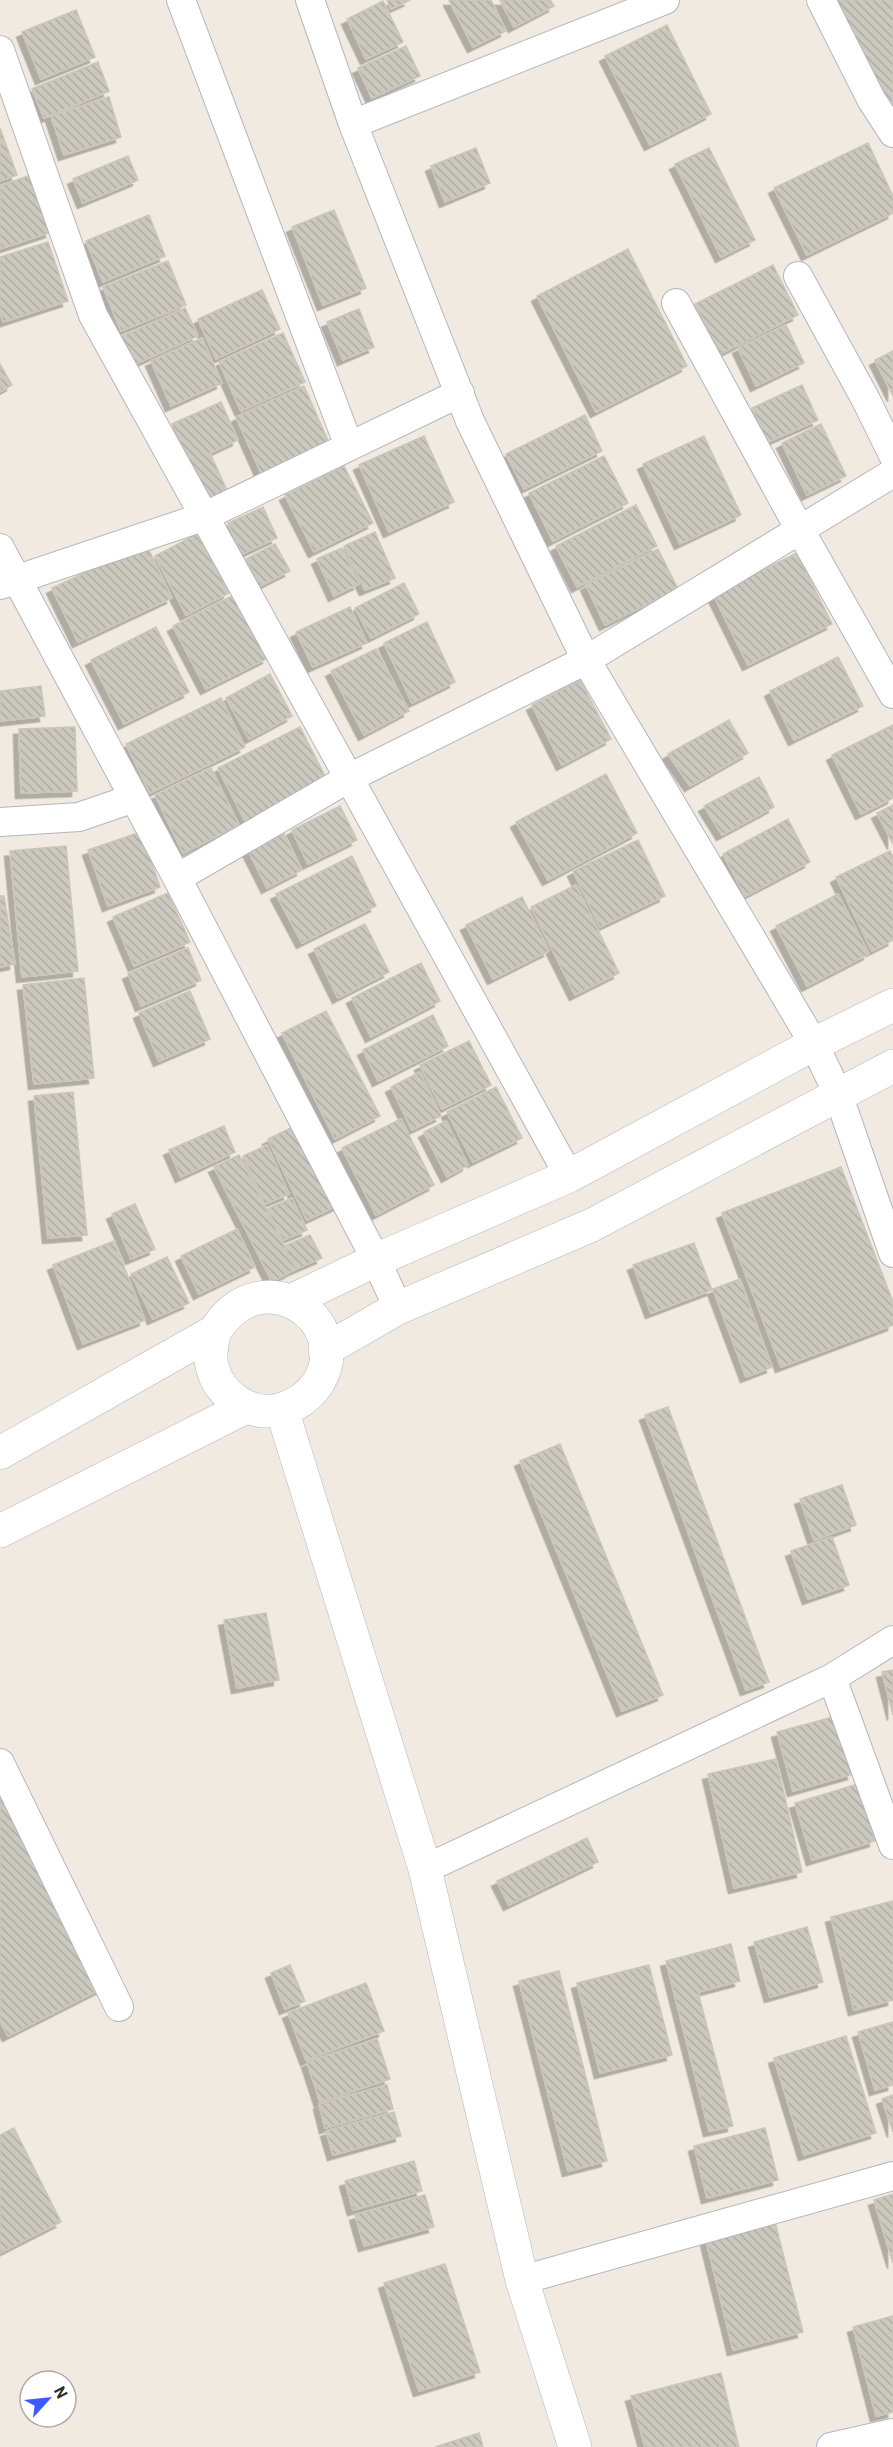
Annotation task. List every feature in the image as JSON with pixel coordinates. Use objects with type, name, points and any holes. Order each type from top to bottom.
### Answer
[{"type":"main road","points":[[291,1300],[568,1176],[814,1044],[893,1005]]},
{"type":"main road","points":[[325,1350],[398,1308],[592,1225],[893,1066]]},
{"type":"main road","points":[[255,1297],[291,1300],[306,1310],[318,1324],[325,1341],[326,1359],[321,1377],[312,1392],[298,1403],[282,1410],[263,1411],[246,1407],[231,1397],[219,1383],[212,1366],[211,1348],[215,1330],[225,1316],[239,1304],[255,1297]]},
{"type":"main road","points":[[0,1453],[215,1330]]},
{"type":"main road","points":[[0,1530],[246,1407]]},
{"type":"main road","points":[[282,1410],[425,1869],[522,2280],[575,2447]]},
{"type":"street","points":[[181,0],[349,446]]},
{"type":"street","points":[[310,0],[352,124],[470,421],[586,660],[814,1044],[838,1094],[893,1253]]},
{"type":"street","points":[[352,124],[665,0]]},
{"type":"street","points":[[821,0],[871,99],[893,133]]},
{"type":"street","points":[[0,50],[93,315],[568,1176]]},
{"type":"street","points":[[798,276],[866,400],[893,455]]},
{"type":"street","points":[[676,303],[893,694]]},
{"type":"street","points":[[8,582],[203,517],[460,393]]},
{"type":"street","points":[[177,878],[349,778],[586,660],[893,473]]},
{"type":"street","points":[[0,548],[8,582],[135,798],[376,1260],[398,1308]]},
{"type":"street","points":[[0,822],[79,817],[135,798]]},
{"type":"street","points":[[425,1869],[832,1678],[893,1640]]},
{"type":"street","points":[[832,1678],[893,1845]]},
{"type":"street","points":[[0,1763],[119,2007]]},
{"type":"street","points":[[522,2280],[893,2176]]},
{"type":"street","points":[[831,2447],[893,2433]]},
{"type":"building","points":[[387,0],[410,0],[391,9]]},
{"type":"building","points":[[449,0],[491,0],[506,31],[473,47]]},
{"type":"building","points":[[500,0],[550,0],[554,6],[514,27]]},
{"type":"building","points":[[835,0],[893,0],[893,110]]},
{"type":"building","points":[[383,1],[403,42],[366,59],[347,19]]},
{"type":"building","points":[[76,10],[95,57],[41,79],[22,32]]},
{"type":"building","points":[[667,25],[711,114],[650,145],[605,56]]},
{"type":"building","points":[[406,46],[420,76],[372,98],[358,68]]},
{"type":"building","points":[[98,62],[109,91],[44,118],[32,89]]},
{"type":"building","points":[[109,97],[121,137],[64,155],[51,116]]},
{"type":"building","points":[[0,128],[17,175],[0,181]]},
{"type":"building","points":[[868,143],[893,196],[893,213],[807,255],[774,188]]},
{"type":"building","points":[[476,148],[490,183],[445,202],[431,166]]},
{"type":"building","points":[[709,148],[755,240],[721,257],[675,164]]},
{"type":"building","points":[[128,156],[138,180],[83,203],[73,179]]},
{"type":"building","points":[[31,175],[51,232],[0,249],[0,186]]},
{"type":"building","points":[[334,210],[366,288],[323,305],[292,227]]},
{"type":"building","points":[[149,215],[165,256],[103,282],[86,241]]},
{"type":"building","points":[[48,242],[68,301],[3,322],[0,312],[0,257]]},
{"type":"building","points":[[628,249],[687,366],[596,412],[537,296]]},
{"type":"building","points":[[168,261],[186,305],[121,331],[103,287]]},
{"type":"building","points":[[773,265],[798,315],[720,354],[695,304]]},
{"type":"building","points":[[262,290],[280,329],[216,359],[198,319]]},
{"type":"building","points":[[185,308],[198,336],[133,365],[120,337]]},
{"type":"building","points":[[359,309],[374,347],[343,360],[327,322]]},
{"type":"building","points":[[786,325],[804,363],[756,386],[738,348]]},
{"type":"building","points":[[283,333],[305,382],[241,411],[219,362]]},
{"type":"building","points":[[202,338],[222,383],[171,406],[151,361]]},
{"type":"building","points":[[893,351],[893,396],[875,360]]},
{"type":"building","points":[[0,364],[12,385],[0,392]]},
{"type":"building","points":[[802,385],[818,420],[768,442],[752,408]]},
{"type":"building","points":[[304,386],[330,445],[262,475],[236,417]]},
{"type":"building","points":[[221,402],[238,440],[210,453],[229,495],[208,505],[172,424]]},
{"type":"building","points":[[585,415],[602,451],[524,489],[506,454]]},
{"type":"building","points":[[821,424],[846,476],[807,495],[782,443]]},
{"type":"building","points":[[424,436],[454,502],[389,532],[359,465]]},
{"type":"building","points":[[704,436],[741,515],[680,544],[643,464]]},
{"type":"building","points":[[604,456],[628,503],[553,541],[529,493]]},
{"type":"building","points":[[344,466],[373,523],[314,552],[285,495]]},
{"type":"building","points":[[636,505],[657,546],[577,587],[556,546]]},
{"type":"building","points":[[263,507],[277,538],[242,554],[228,523]]},
{"type":"building","points":[[375,532],[395,578],[365,590],[344,546]]},
{"type":"building","points":[[197,534],[229,593],[186,615],[155,556]]},
{"type":"building","points":[[146,544],[172,598],[78,642],[52,588]]},
{"type":"building","points":[[275,544],[290,571],[260,586],[246,559]]},
{"type":"building","points":[[342,548],[359,584],[334,596],[317,559]]},
{"type":"building","points":[[658,549],[678,589],[605,625],[586,585]]},
{"type":"building","points":[[797,553],[832,624],[748,665],[713,594]]},
{"type":"building","points":[[404,583],[419,614],[371,638],[355,608]]},
{"type":"building","points":[[236,594],[268,658],[206,689],[173,626]]},
{"type":"building","points":[[350,607],[367,643],[313,667],[296,632]]},
{"type":"building","points":[[427,622],[455,682],[412,703],[384,643]]},
{"type":"building","points":[[156,627],[189,692],[124,724],[91,660]]},
{"type":"building","points":[[376,649],[409,711],[364,735],[331,671]]},
{"type":"building","points":[[838,657],[863,706],[794,740],[770,691]]},
{"type":"building","points":[[270,674],[292,716],[249,739],[226,698]]},
{"type":"building","points":[[580,680],[611,739],[562,765],[532,705]]},
{"type":"building","points":[[41,686],[45,716],[0,721],[0,691]]},
{"type":"building","points":[[221,698],[245,747],[150,793],[126,744]]},
{"type":"building","points":[[729,720],[748,753],[690,786],[668,754]]},
{"type":"building","points":[[893,725],[893,798],[861,814],[832,755]]},
{"type":"building","points":[[75,727],[77,791],[21,793],[19,729]]},
{"type":"building","points":[[300,727],[328,782],[246,823],[218,768]]},
{"type":"building","points":[[211,768],[239,825],[183,853],[155,795]]},
{"type":"building","points":[[606,774],[637,833],[548,880],[516,822]]},
{"type":"building","points":[[759,777],[774,807],[722,835],[704,806]]},
{"type":"building","points":[[893,805],[893,844],[877,813]]},
{"type":"building","points":[[340,806],[357,840],[308,864],[292,830]]},
{"type":"building","points":[[788,819],[810,862],[745,896],[723,854]]},
{"type":"building","points":[[282,830],[302,870],[267,888],[247,848]]},
{"type":"building","points":[[141,832],[160,887],[108,906],[88,850]]},
{"type":"building","points":[[638,840],[665,896],[600,927],[573,871]]},
{"type":"building","points":[[66,846],[78,971],[22,977],[10,851]]},
{"type":"building","points":[[890,851],[893,857],[893,940],[872,951],[836,877]]},
{"type":"building","points":[[352,856],[376,906],[302,943],[276,894]]},
{"type":"building","points":[[576,885],[619,973],[575,995],[531,907]]},
{"type":"building","points":[[168,893],[190,942],[134,966],[113,917]]},
{"type":"building","points":[[838,894],[869,954],[807,986],[776,926]]},
{"type":"building","points":[[0,896],[4,896],[15,964],[0,967]]},
{"type":"building","points":[[522,897],[549,951],[493,979],[466,925]]},
{"type":"building","points":[[365,924],[389,972],[338,998],[314,949]]},
{"type":"building","points":[[188,948],[201,980],[141,1006],[128,974]]},
{"type":"building","points":[[421,963],[440,1001],[371,1037],[352,998]]},
{"type":"building","points":[[84,978],[94,1078],[34,1084],[23,985]]},
{"type":"building","points":[[190,991],[210,1039],[159,1061],[139,1013]]},
{"type":"building","points":[[326,1011],[380,1116],[335,1139],[282,1033]]},
{"type":"building","points":[[433,1015],[448,1046],[378,1081],[363,1050]]},
{"type":"building","points":[[469,1041],[491,1085],[442,1109],[420,1065]]},
{"type":"building","points":[[420,1072],[441,1116],[412,1130],[391,1087]]},
{"type":"building","points":[[496,1087],[522,1138],[473,1162],[447,1112]]},
{"type":"building","points":[[73,1092],[87,1235],[48,1238],[34,1096]]},
{"type":"building","points":[[401,1119],[434,1185],[376,1215],[342,1148]]},
{"type":"building","points":[[446,1121],[468,1165],[447,1177],[424,1132]]},
{"type":"building","points":[[299,1124],[339,1205],[307,1220],[268,1139]]},
{"type":"building","points":[[224,1126],[235,1152],[181,1177],[169,1150]]},
{"type":"building","points":[[267,1145],[289,1194],[265,1204],[243,1156]]},
{"type":"building","points":[[239,1155],[296,1269],[272,1282],[214,1167]]},
{"type":"building","points":[[841,1167],[893,1302],[893,1325],[781,1367],[722,1213]]},
{"type":"building","points":[[292,1198],[307,1230],[283,1240],[267,1209]]},
{"type":"building","points":[[135,1204],[155,1249],[131,1259],[112,1214]]},
{"type":"building","points":[[237,1229],[255,1267],[199,1294],[181,1256]]},
{"type":"building","points":[[310,1235],[322,1258],[296,1269],[284,1246]]},
{"type":"building","points":[[114,1241],[145,1320],[83,1344],[53,1265]]},
{"type":"building","points":[[694,1243],[712,1290],[651,1313],[633,1265]]},
{"type":"building","points":[[167,1257],[189,1303],[153,1319],[131,1274]]},
{"type":"building","points":[[740,1279],[772,1367],[746,1377],[713,1289]]},
{"type":"building","points":[[668,1407],[769,1682],[746,1690],[645,1415]]},
{"type":"building","points":[[560,1444],[663,1695],[622,1711],[520,1461]]},
{"type":"building","points":[[842,1485],[856,1525],[814,1540],[800,1499]]},
{"type":"building","points":[[832,1537],[849,1585],[808,1599],[791,1551]]},
{"type":"building","points":[[266,1613],[279,1680],[237,1688],[224,1620]]},
{"type":"building","points":[[893,1670],[893,1715],[882,1672]]},
{"type":"building","points":[[837,1716],[853,1774],[793,1791],[777,1732]]},
{"type":"building","points":[[776,1759],[802,1872],[734,1888],[708,1774]]},
{"type":"building","points":[[858,1784],[875,1841],[812,1860],[795,1803]]},
{"type":"building","points":[[0,1788],[103,1988],[8,2036],[0,2021]]},
{"type":"building","points":[[587,1838],[598,1862],[509,1905],[497,1881]]},
{"type":"building","points":[[893,1901],[893,2000],[854,2010],[831,1917]]},
{"type":"building","points":[[807,1927],[823,1982],[770,1997],[754,1942]]},
{"type":"building","points":[[731,1944],[740,1981],[698,1992],[733,2126],[709,2131],[666,1961]]},
{"type":"building","points":[[290,1965],[305,2001],[285,2009],[271,1973]]},
{"type":"building","points":[[649,1965],[672,2055],[600,2073],[577,1983]]},
{"type":"building","points":[[559,1971],[607,2161],[568,2171],[519,1981]]},
{"type":"building","points":[[366,1983],[384,2031],[306,2060],[288,2013]]},
{"type":"building","points":[[893,2022],[893,2085],[875,2090],[858,2032]]},
{"type":"building","points":[[846,2036],[876,2133],[804,2155],[774,2058]]},
{"type":"building","points":[[377,2039],[390,2079],[320,2102],[307,2062]]},
{"type":"building","points":[[387,2085],[393,2109],[325,2128],[319,2104]]},
{"type":"building","points":[[893,2095],[893,2132],[882,2099]]},
{"type":"building","points":[[394,2112],[401,2136],[333,2155],[326,2131]]},
{"type":"building","points":[[14,2128],[61,2222],[0,2253],[0,2135]]},
{"type":"building","points":[[765,2128],[778,2180],[707,2198],[694,2146]]},
{"type":"building","points":[[414,2161],[422,2191],[353,2210],[345,2181]]},
{"type":"building","points":[[893,2194],[893,2263],[874,2200]]},
{"type":"building","points":[[425,2195],[434,2227],[364,2246],[355,2215]]},
{"type":"building","points":[[775,2222],[803,2332],[733,2350],[706,2240]]},
{"type":"building","points":[[445,2264],[480,2372],[419,2391],[384,2283]]},
{"type":"building","points":[[893,2316],[893,2412],[876,2416],[853,2327]]},
{"type":"building","points":[[721,2373],[739,2447],[645,2447],[631,2396]]},
{"type":"building","points":[[479,2433],[483,2447],[435,2447]]}]
